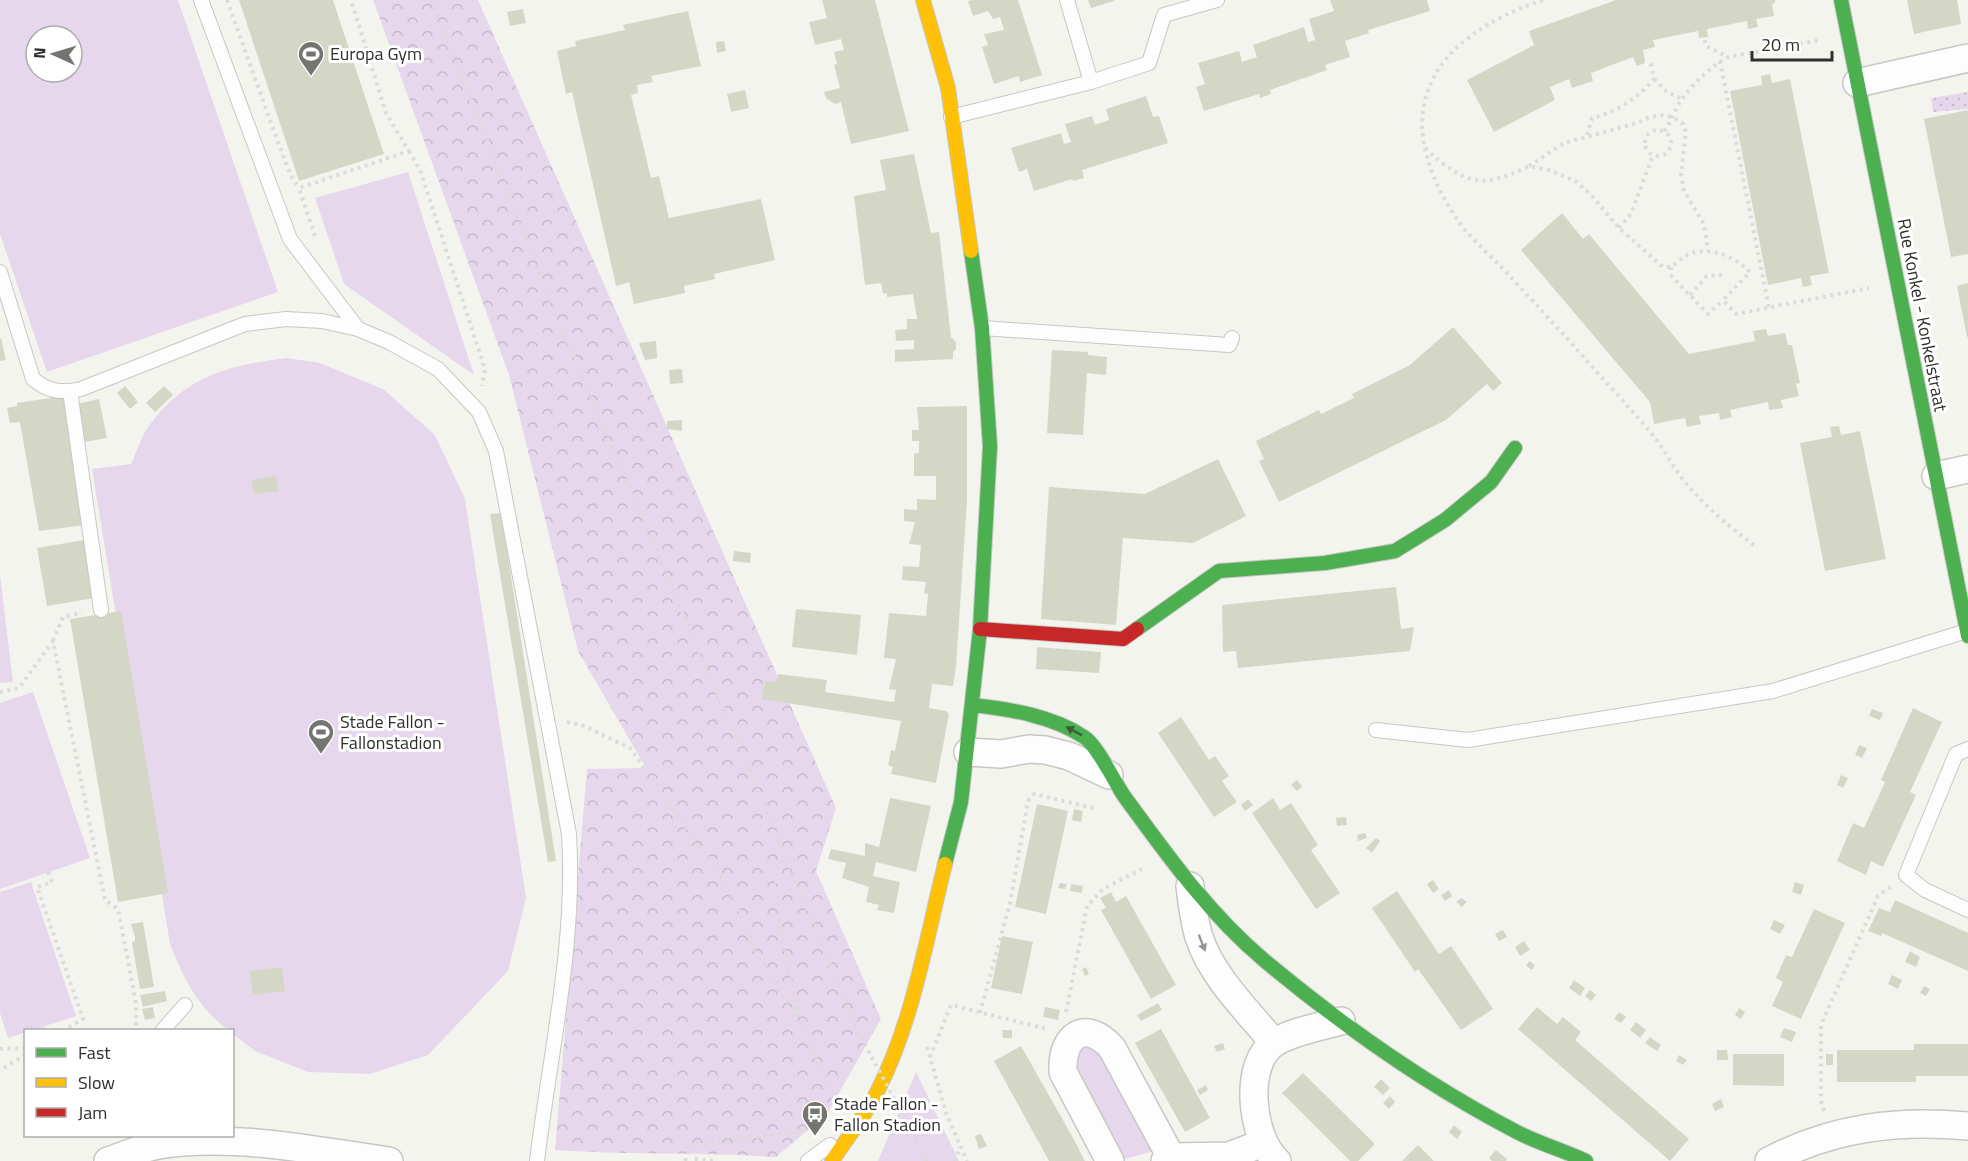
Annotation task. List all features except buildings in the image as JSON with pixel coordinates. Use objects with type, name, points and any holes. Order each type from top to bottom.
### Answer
[{"type":"street","points":[[832,1161],[876,1094],[889,1066],[913,993],[961,802],[980,629],[990,446],[982,328],[948,88],[923,0]]},
{"type":"street","name":"Rue Konkel - Konkelstraat","points":[[1841,0],[1967,634]]},
{"type":"street","points":[[1857,83],[1968,58]]},
{"type":"street","points":[[980,629],[1124,639],[1219,571],[1324,563],[1395,550],[1445,520],[1491,482],[1515,448]]},
{"type":"street","points":[[1936,476],[1968,469]]},
{"type":"street","points":[[972,705],[997,708],[1076,730],[1091,742],[1109,775],[1190,886],[1263,959],[1404,1067],[1518,1133],[1586,1161]]},
{"type":"street","points":[[968,752],[1001,754],[1029,749],[1045,750],[1070,756],[1109,775]]},
{"type":"street","points":[[1190,886],[1197,928],[1205,952],[1215,969],[1274,1043]]},
{"type":"street","points":[[1110,1161],[1063,1072],[1065,1035],[1089,1032],[1104,1039],[1112,1048],[1168,1159],[1270,1152],[1254,1096],[1258,1067],[1274,1043],[1341,1021]]},
{"type":"street","points":[[1769,1161],[1831,1134],[1859,1128],[1915,1123],[1968,1126]]},
{"type":"street","points":[[851,1161],[858,1124]]},
{"type":"street","points":[[1518,1133],[1550,1161]]},
{"type":"street","points":[[108,1161],[142,1156],[164,1144],[184,1139],[284,1153],[389,1161]]},
{"type":"lane","points":[[201,0],[290,239],[358,329]]},
{"type":"lane","points":[[1067,0],[1091,82]]},
{"type":"lane","points":[[951,117],[1091,82],[1149,63],[1164,15],[1217,0]]},
{"type":"lane","points":[[0,272],[33,378],[46,389],[70,391],[245,324],[286,319],[322,321],[358,329],[389,342],[438,369],[479,412],[496,451],[569,834],[572,879],[559,1012],[537,1161]]},
{"type":"lane","points":[[982,328],[1229,345],[1232,338]]},
{"type":"lane","points":[[70,391],[101,610]]},
{"type":"lane","points":[[1376,730],[1468,740],[1764,693],[1967,634]]},
{"type":"lane","points":[[1968,749],[1956,754],[1906,875],[1925,890],[1968,910]]},
{"type":"lane","points":[[164,1029],[185,1005]]},
{"type":"lane","points":[[808,1161],[858,1124]]},
{"type":"path","points":[[226,0],[316,238]]},
{"type":"path","points":[[351,0],[386,113],[420,170],[485,369],[479,412]]},
{"type":"path","points":[[430,0],[564,334],[784,852],[854,1024],[927,1161]]},
{"type":"path","points":[[1542,0],[1490,22],[1452,50],[1434,75],[1425,98],[1422,120],[1429,168],[1453,214],[1469,234],[1553,322],[1634,413],[1707,507],[1758,548]]},
{"type":"path","points":[[1664,131],[1674,118],[1682,99],[1720,61],[1728,57],[1848,34]]},
{"type":"path","points":[[1705,40],[1706,46],[1728,57]]},
{"type":"path","points":[[1650,59],[1654,79],[1667,93],[1682,99]]},
{"type":"path","points":[[1720,61],[1769,308]]},
{"type":"path","points":[[1587,135],[1592,118],[1631,101],[1654,79]]},
{"type":"path","points":[[1425,148],[1450,170],[1477,181],[1502,180],[1530,166],[1558,145],[1587,135],[1637,123],[1650,117],[1665,115],[1674,118],[1683,124],[1686,132],[1682,174],[1684,191],[1704,224],[1708,251]]},
{"type":"path","points":[[1656,130],[1664,131],[1670,138],[1671,146],[1666,154],[1653,155],[1645,146],[1646,137],[1656,130]]},
{"type":"path","points":[[299,188],[410,151]]},
{"type":"path","points":[[1620,228],[1631,214],[1653,155]]},
{"type":"path","points":[[1530,166],[1563,175],[1577,182],[1620,228],[1659,264],[1671,267]]},
{"type":"path","points":[[1708,251],[1730,257],[1750,273],[1708,314],[1672,277],[1671,267],[1683,257],[1708,251]]},
{"type":"path","points":[[1690,295],[1707,276],[1725,275]]},
{"type":"path","points":[[1723,300],[1736,315],[1897,282]]},
{"type":"path","points":[[0,692],[19,688],[53,641],[63,617]]},
{"type":"path","points":[[53,641],[105,900],[117,909],[136,1003],[136,1029]]},
{"type":"path","points":[[548,718],[582,725],[630,748],[729,888],[757,954],[799,1019],[833,1095],[834,1107]]},
{"type":"path","points":[[980,1013],[1010,903],[1028,801],[1034,794],[1096,809],[1103,818]]},
{"type":"path","points":[[784,852],[775,873],[777,907],[783,948],[799,1019]]},
{"type":"path","points":[[1136,860],[1149,876]]},
{"type":"path","points":[[930,1057],[951,1005],[1065,1035],[1087,906],[1103,889],[1142,869]]},
{"type":"path","points":[[48,872],[52,882],[37,887],[83,1019],[66,1029]]},
{"type":"path","points":[[1831,1134],[1821,1101],[1821,1025],[1878,896],[1906,875]]},
{"type":"path","points":[[927,1045],[946,1113],[967,1161]]},
{"type":"path","points":[[0,1049],[24,1048]]},
{"type":"path","points":[[4,1068],[24,1055]]},
{"type":"path","points":[[685,1161],[691,1145],[792,1133],[824,1120],[829,1114]]},
{"type":"path","points":[[954,1161],[961,1147]]},
{"type":"path","points":[[695,1159],[716,1161]]},
{"type":"green space","points":[[0,0],[178,0],[278,292],[47,372],[0,234]]},
{"type":"green space","points":[[373,0],[478,0],[836,808],[816,871],[881,1019],[827,1114],[776,1157],[555,1150],[587,769],[646,768],[578,651],[509,375]]},
{"type":"green space","points":[[1968,92],[1968,109],[1933,112],[1931,98]]},
{"type":"green space","points":[[408,172],[474,375],[344,284],[315,198]]},
{"type":"green space","name":"Stade Fallon - Fallonstadion","points":[[287,358],[320,363],[383,389],[435,435],[465,499],[526,898],[508,971],[428,1055],[370,1074],[308,1072],[255,1051],[234,1035],[234,1029],[227,1029],[217,1021],[200,1002],[181,970],[170,944],[92,469],[131,464],[148,427],[180,394],[195,383],[212,375],[247,364]]},
{"type":"green space","points":[[0,575],[13,682],[0,683]]},
{"type":"green space","points":[[33,692],[90,858],[0,889],[0,703]]},
{"type":"green space","points":[[31,882],[76,1016],[36,1029],[24,1029],[24,1033],[8,1038],[0,1013],[0,892]]},
{"type":"green space","points":[[1096,1044],[1153,1151],[1125,1159],[1103,1136],[1070,1053],[1073,1049]]},
{"type":"green space","points":[[916,1072],[959,1161],[878,1161]]},
{"type":"traffic: fast","points":[[1841,0],[1968,636]]},
{"type":"traffic: fast","points":[[945,864],[961,802],[980,629],[990,446],[982,328],[971,251]]},
{"type":"traffic: fast","points":[[1137,629],[1219,571],[1325,563],[1395,551],[1445,520],[1491,482],[1515,448]]},
{"type":"traffic: fast","points":[[972,705],[1016,711],[1045,719],[1084,737],[1094,747],[1124,796],[1190,883],[1225,924],[1265,961],[1355,1031],[1449,1094],[1523,1135],[1586,1161]]},
{"type":"traffic: slow","points":[[923,0],[948,88],[971,251]]},
{"type":"traffic: slow","points":[[832,1161],[872,1101],[900,1038],[917,980],[945,864]]},
{"type":"traffic: jam","points":[[980,629],[1123,639],[1137,629]]},
{"type":"place","name":"Europa Gym","points":[[311,77]]},
{"type":"place","name":"Stade Fallon - Fallonstadion","points":[[321,755]]},
{"type":"place","name":"Stade Fallon - Fallon Stadion","points":[[815,1137]]}]
